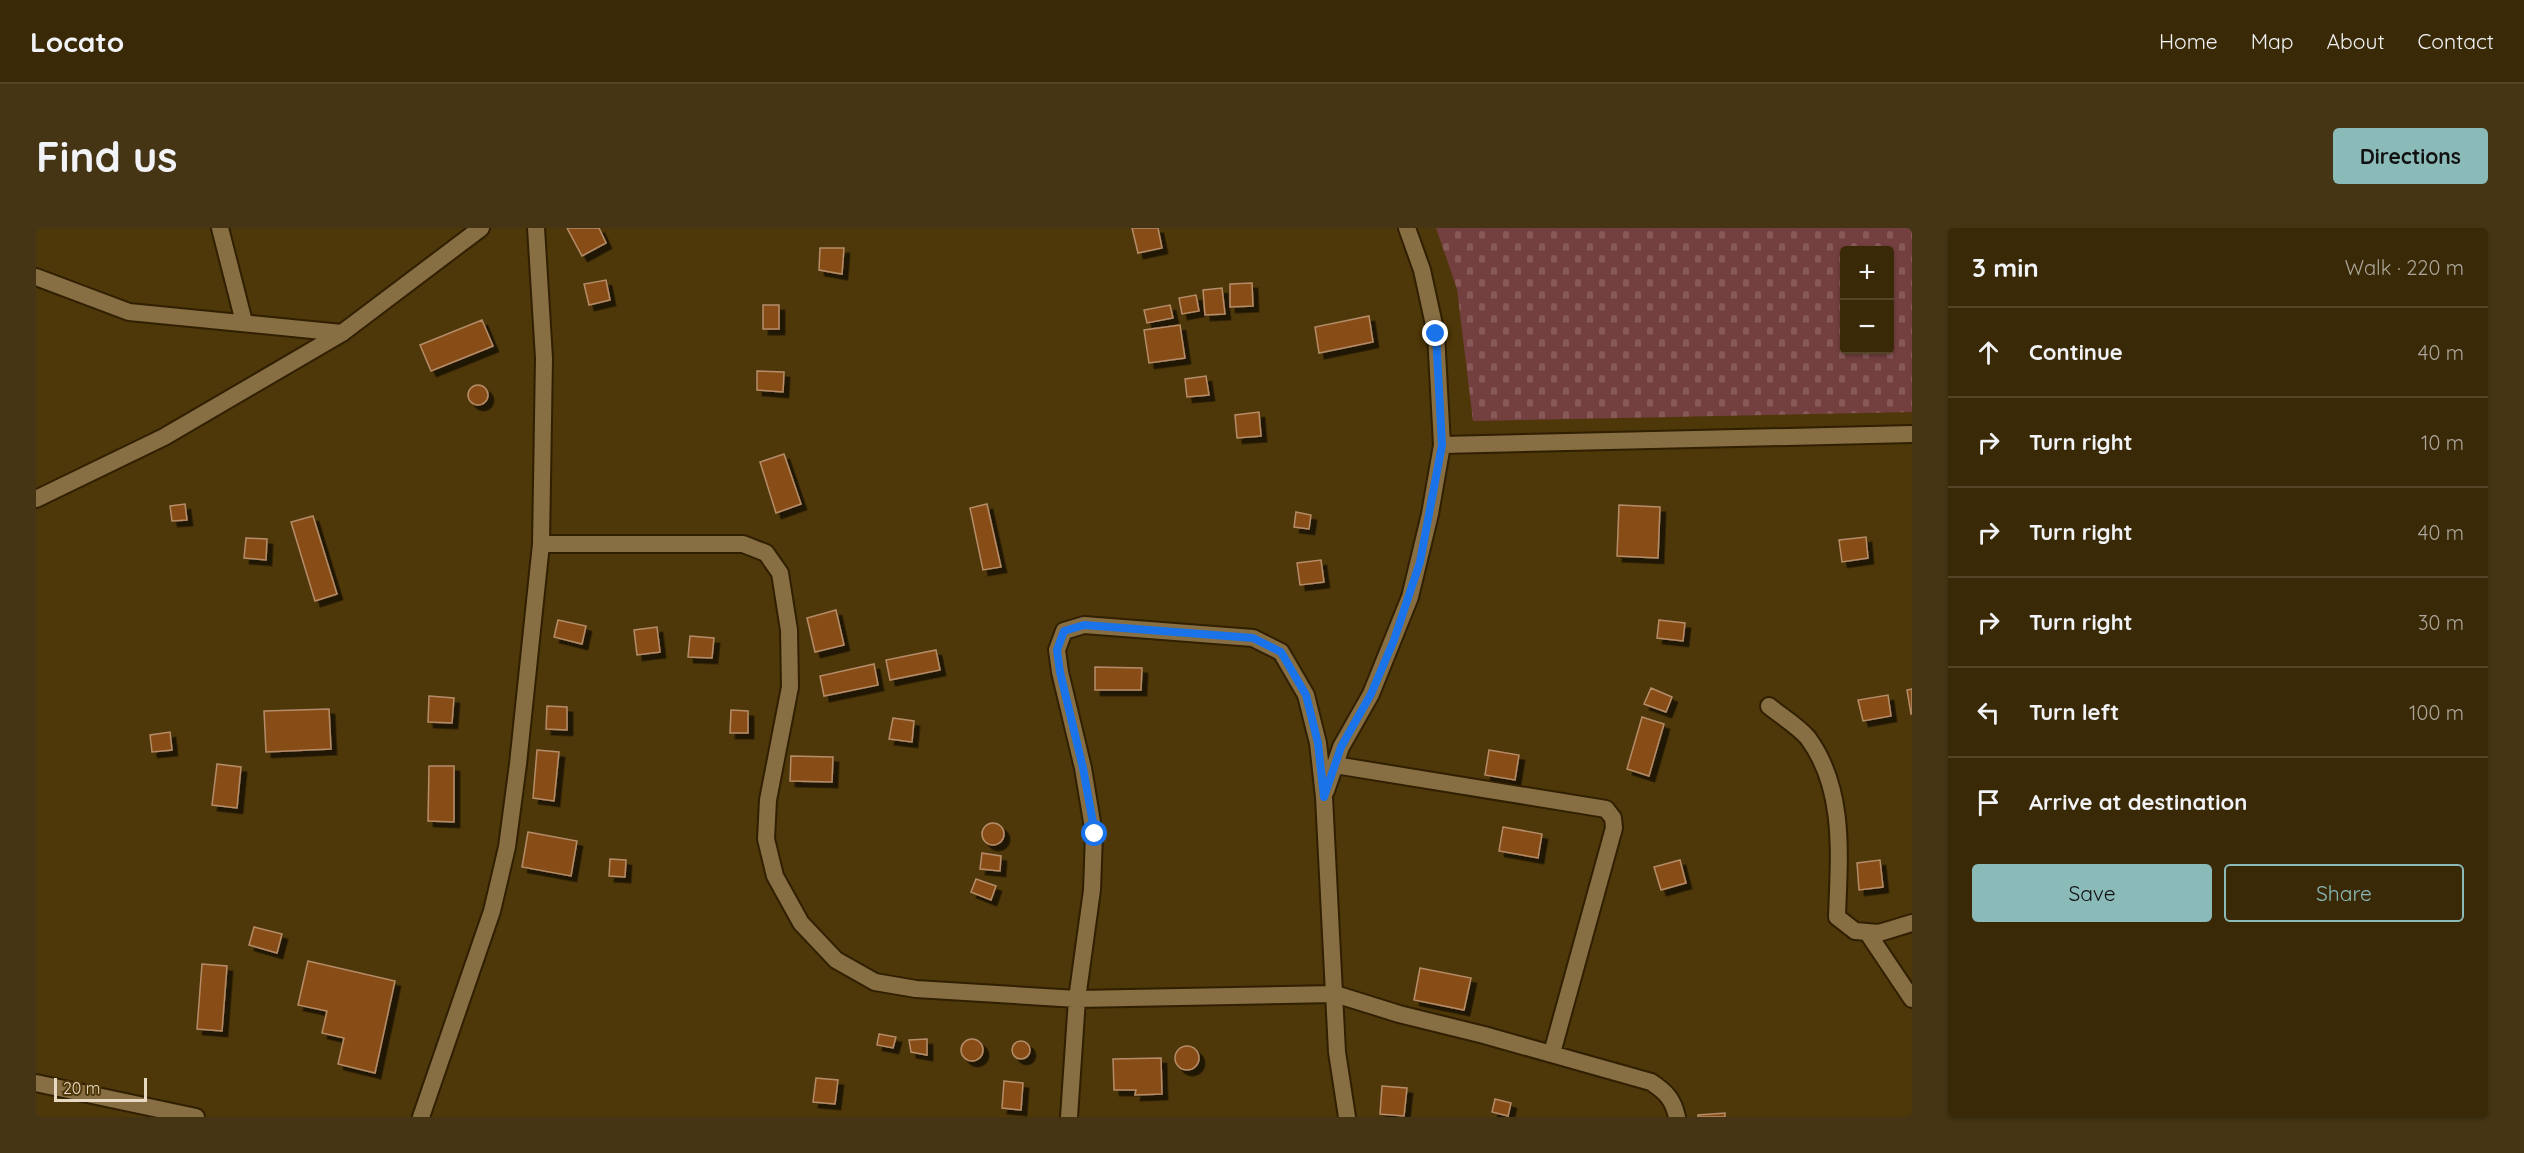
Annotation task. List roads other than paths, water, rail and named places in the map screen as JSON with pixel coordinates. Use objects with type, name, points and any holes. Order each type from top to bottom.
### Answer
[{"type":"street","points":[[220,228],[244,322]]},
{"type":"street","points":[[36,499],[164,437],[342,333],[481,228]]},
{"type":"street","points":[[421,1117],[492,911],[507,847],[518,764],[540,544],[544,358],[536,228]]},
{"type":"street","points":[[1324,797],[1341,747],[1371,694],[1410,597],[1430,514],[1442,445],[1436,334],[1422,270],[1407,228]]},
{"type":"street","points":[[36,277],[129,312],[342,333]]},
{"type":"street","points":[[1442,445],[1912,434]]},
{"type":"street","points":[[540,544],[743,544],[766,553],[780,573],[789,630],[790,687],[768,800],[766,839],[775,876],[801,923],[836,960],[875,982],[916,989],[1077,999],[1335,994],[1399,1014],[1552,1053],[1651,1082],[1665,1091],[1673,1102],[1677,1117]]},
{"type":"street","points":[[1069,1117],[1077,999],[1092,890],[1095,834],[1057,650],[1064,631],[1084,625],[1253,638],[1281,652],[1306,695],[1318,743],[1324,797],[1337,1052],[1347,1117]]},
{"type":"street","points":[[1768,706],[1807,737],[1828,773],[1839,829],[1838,917],[1855,931],[1879,933],[1912,923]]},
{"type":"street","points":[[1335,765],[1606,809],[1613,818],[1614,828],[1552,1053]]},
{"type":"street","points":[[1867,932],[1912,999]]},
{"type":"street","points":[[36,1083],[196,1117]]}]
